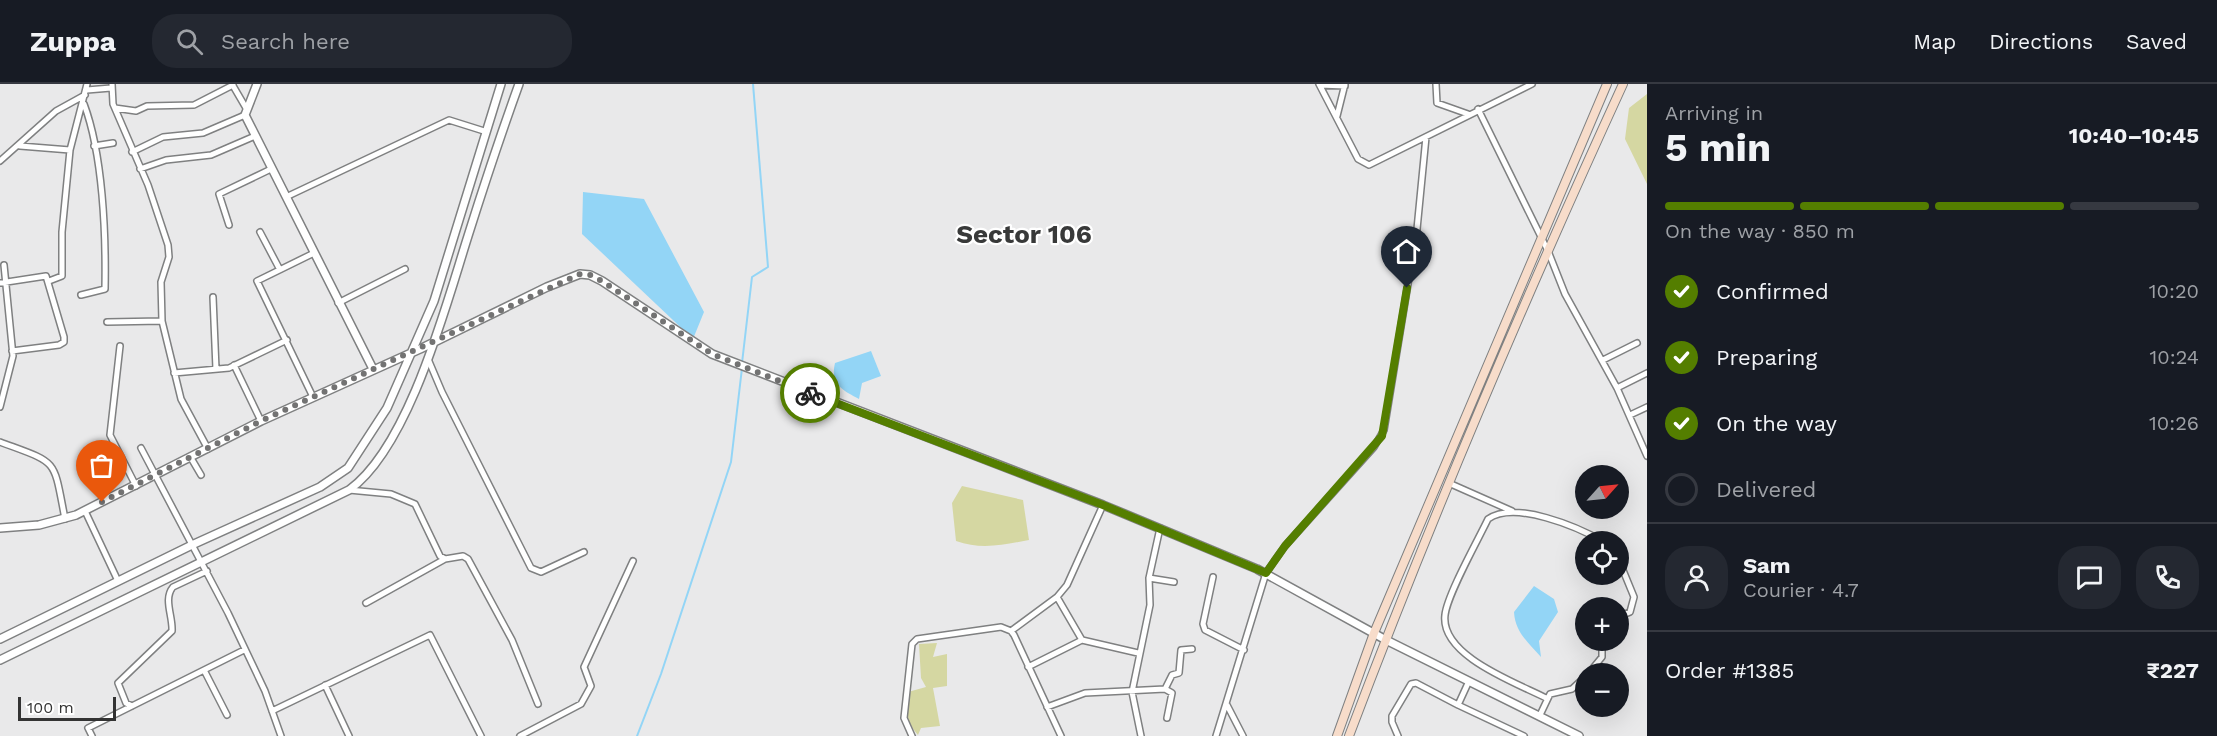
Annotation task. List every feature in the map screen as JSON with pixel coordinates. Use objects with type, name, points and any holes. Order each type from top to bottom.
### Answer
[{"type":"main road","points":[[1337,736],[1374,633],[1507,322],[1540,237],[1607,84]]},
{"type":"main road","points":[[1349,736],[1386,640],[1548,251],[1623,84]]},
{"type":"street","points":[[132,152],[163,137],[203,133],[245,112],[257,84]]},
{"type":"street","points":[[0,639],[194,544],[321,487],[343,474],[387,408],[413,352],[439,285],[484,131],[501,84]]},
{"type":"street","points":[[0,660],[350,490],[370,471],[402,418],[435,341],[519,84]]},
{"type":"street","points":[[1320,84],[1345,85],[1337,116]]},
{"type":"street","points":[[1320,84],[1358,159],[1365,164],[1426,137],[1530,85]]},
{"type":"street","points":[[1436,84],[1437,103],[1468,114]]},
{"type":"street","points":[[115,108],[136,111],[147,106],[194,105],[233,85],[312,254],[373,369]]},
{"type":"street","points":[[0,161],[20,146],[56,111],[86,89],[111,86],[115,108],[140,169],[169,251],[161,282],[162,321],[174,373],[186,411],[208,449]]},
{"type":"street","points":[[49,281],[62,276],[62,232],[70,150],[84,104],[86,89]]},
{"type":"street","points":[[81,295],[105,289],[104,225],[94,146],[84,104]]},
{"type":"street","points":[[1478,109],[1548,251],[1565,294],[1603,360],[1645,444],[1647,456]]},
{"type":"street","points":[[286,197],[449,120],[484,131]]},
{"type":"street","points":[[140,169],[166,160],[219,153],[255,136]]},
{"type":"street","points":[[1216,736],[1266,573],[1285,546],[1374,447],[1384,430],[1417,229],[1426,137]]},
{"type":"street","points":[[94,146],[113,143]]},
{"type":"street","points":[[20,146],[70,150]]},
{"type":"street","points":[[229,225],[219,194],[271,169]]},
{"type":"street","points":[[260,232],[279,268]]},
{"type":"street","points":[[312,254],[279,268],[257,281],[313,398]]},
{"type":"street","points":[[0,407],[13,356],[2,282],[4,266]]},
{"type":"street","points":[[338,303],[405,269]]},
{"type":"street","points":[[0,528],[39,525],[65,519],[85,511],[261,421],[413,352],[548,286],[572,276],[584,274],[602,281],[705,350],[752,372],[1103,505],[1266,573],[1386,640],[1580,736]]},
{"type":"street","points":[[2,282],[45,275],[49,281],[64,342],[59,345],[12,351]]},
{"type":"street","points":[[213,297],[216,369]]},
{"type":"street","points":[[107,322],[162,321]]},
{"type":"street","points":[[174,373],[234,365],[287,340]]},
{"type":"street","points":[[1603,360],[1637,343]]},
{"type":"street","points":[[120,346],[110,435],[136,486]]},
{"type":"street","points":[[428,359],[442,392],[531,568],[541,572],[584,552]]},
{"type":"street","points":[[234,365],[261,421]]},
{"type":"street","points":[[1617,388],[1647,373]]},
{"type":"street","points":[[1630,416],[1647,407]]},
{"type":"street","points":[[0,442],[43,458],[54,467],[65,519]]},
{"type":"street","points":[[141,448],[203,562],[282,736]]},
{"type":"street","points":[[191,458],[201,475]]},
{"type":"street","points":[[1451,484],[1514,511],[1528,513],[1576,531]]},
{"type":"street","points":[[350,490],[391,494],[415,504],[441,556],[445,559]]},
{"type":"street","points":[[1011,631],[1057,597],[1067,585],[1103,505]]},
{"type":"street","points":[[85,511],[118,581]]},
{"type":"street","points":[[1514,511],[1495,514],[1488,519],[1446,608],[1445,625],[1458,648],[1478,664],[1546,698]]},
{"type":"street","points":[[1141,736],[1132,692],[1149,606],[1149,578],[1160,528]]},
{"type":"street","points":[[366,603],[445,559],[463,556],[468,559],[512,640],[538,705]]},
{"type":"street","points":[[520,736],[581,704],[586,699],[591,686],[584,668],[633,561]]},
{"type":"street","points":[[132,706],[126,704],[118,683],[172,631],[172,616],[167,599],[169,592],[173,587],[207,571]]},
{"type":"street","points":[[1213,577],[1203,624],[1205,630],[1244,650]]},
{"type":"street","points":[[1149,578],[1173,582]]},
{"type":"street","points":[[1629,585],[1634,597],[1629,612]]},
{"type":"street","points":[[1057,597],[1082,640]]},
{"type":"street","points":[[912,736],[904,718],[912,644],[917,639],[1001,627],[1011,631],[1061,736]]},
{"type":"street","points":[[272,711],[430,635],[481,736]]},
{"type":"street","points":[[1028,667],[1082,640],[1138,653]]},
{"type":"street","points":[[1165,689],[1172,675],[1179,673],[1181,650],[1192,649]]},
{"type":"street","points":[[92,736],[88,729],[205,672],[244,650]]},
{"type":"street","points":[[205,672],[227,715]]},
{"type":"street","points":[[1458,705],[1469,681]]},
{"type":"street","points":[[1398,736],[1392,716],[1411,684],[1416,683],[1524,736]]},
{"type":"street","points":[[325,685],[349,736]]},
{"type":"street","points":[[1540,716],[1546,698],[1554,692],[1572,689],[1575,686]]},
{"type":"street","points":[[1047,707],[1085,693],[1165,689],[1172,693],[1167,718]]},
{"type":"street","points":[[1227,705],[1243,736]]},
{"type":"green space","points":[[1647,94],[1647,184],[1625,139],[1629,108]]},
{"type":"green space","points":[[962,486],[1023,500],[1029,540],[983,546],[956,541],[952,503]]},
{"type":"green space","points":[[937,643],[933,657],[947,654],[947,686],[933,688],[940,726],[921,728],[918,735],[907,715],[908,692],[926,687],[921,678],[919,644]]},
{"type":"water","points":[[583,192],[644,199],[704,312],[693,339],[582,234]]},
{"type":"water","points":[[871,351],[881,376],[862,383],[859,399],[839,386],[834,376],[835,363]]},
{"type":"water","points":[[1534,586],[1554,599],[1558,612],[1539,641],[1541,657],[1520,631],[1514,612]]},
{"type":"waterway","points":[[742,363],[752,277],[768,267],[753,84]]},
{"type":"waterway","points":[[637,736],[661,674],[731,462],[742,368]]},
{"type":"way so far","points":[[102,502],[261,421],[420,349],[548,286],[580,274],[590,275],[602,281],[712,354],[752,372],[810,393]]},
{"type":"district","name":"Sector 106","points":[[1024,234]]},
{"type":"route","points":[[810,393],[1103,505],[1266,573],[1285,546],[1336,491],[1382,436],[1407,288]]}]
